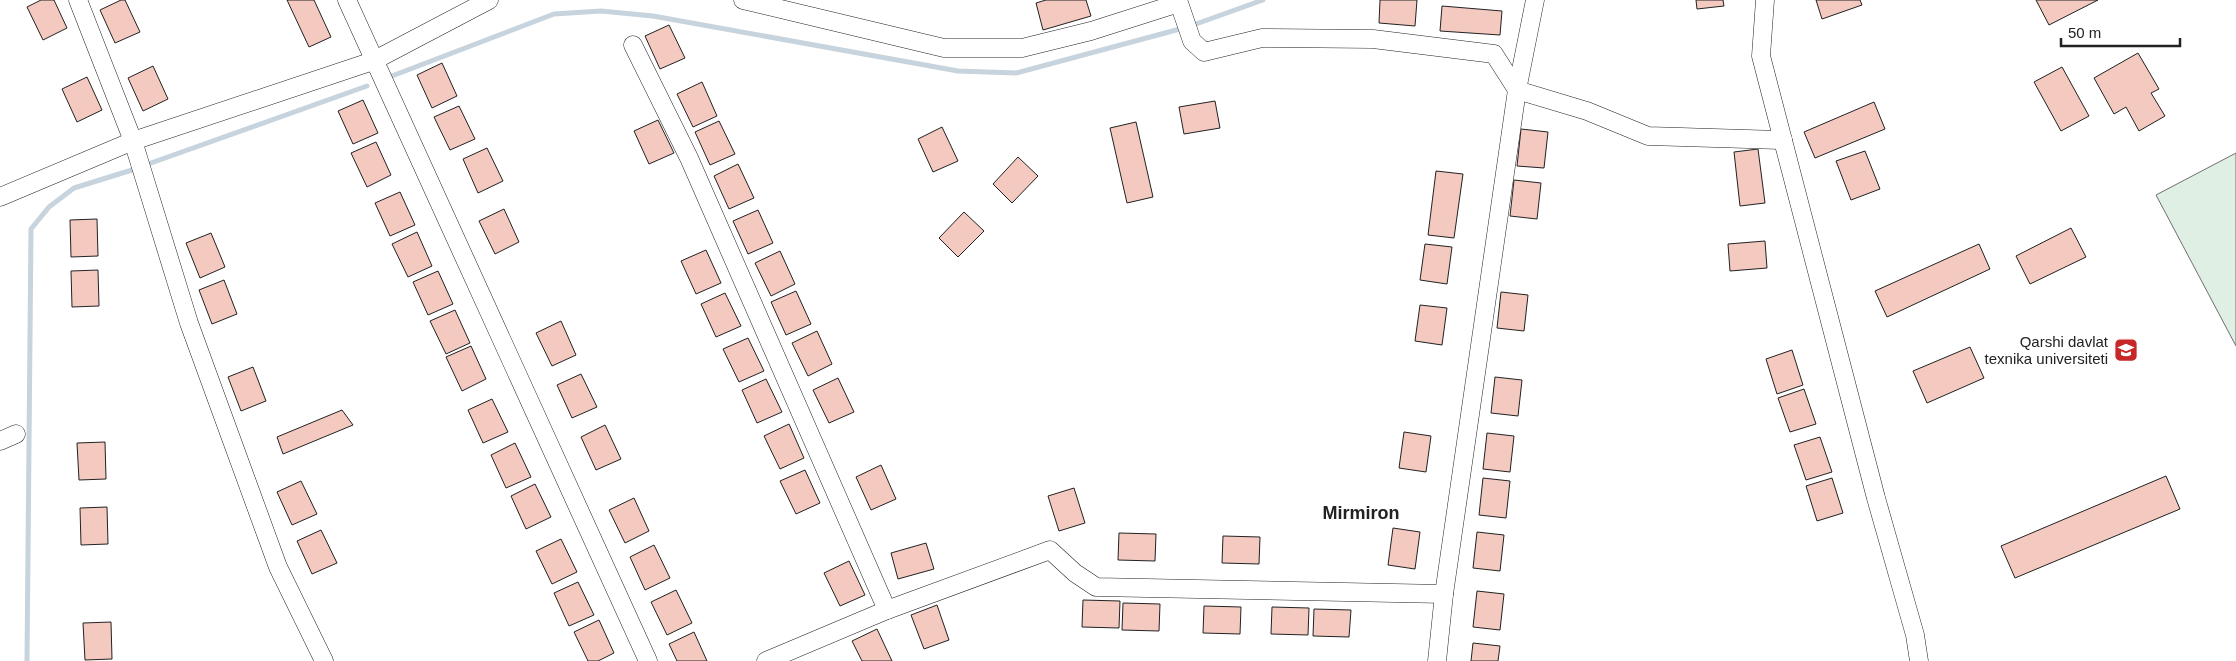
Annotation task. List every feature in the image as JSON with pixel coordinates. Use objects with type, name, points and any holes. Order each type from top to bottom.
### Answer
[{"type":"street","points":[[78,0],[133,141],[189,323],[278,567],[324,661]]},
{"type":"street","points":[[347,0],[373,61],[648,661]]},
{"type":"street","points":[[0,197],[133,141],[373,61],[489,0]]},
{"type":"street","points":[[744,0],[944,48],[1022,48],[1091,31],[1179,3],[1192,41],[1204,52],[1262,38],[1373,39],[1494,54],[1517,90],[1587,111],[1648,136],[1783,140]]},
{"type":"street","points":[[1437,661],[1444,594],[1517,90],[1535,0]]},
{"type":"street","points":[[1765,0],[1761,56],[1876,498],[1915,635],[1919,661]]},
{"type":"street","points":[[632,45],[689,158],[886,610]]},
{"type":"street","points":[[766,661],[886,610],[1050,550],[1075,573],[1096,587],[1444,594]]},
{"type":"green space","points":[[2236,153],[2236,346],[2156,195]]},
{"type":"building","points":[[41,0],[54,0],[67,28],[43,40],[27,7]]},
{"type":"building","points":[[125,0],[140,32],[115,43],[100,10]]},
{"type":"building","points":[[287,0],[314,0],[331,37],[309,47]]},
{"type":"building","points":[[1046,0],[1086,0],[1091,16],[1043,30],[1036,3]]},
{"type":"building","points":[[1380,0],[1417,0],[1415,26],[1379,23]]},
{"type":"building","points":[[1696,0],[1723,0],[1724,6],[1697,9]]},
{"type":"building","points":[[1816,0],[1860,0],[1862,5],[1822,19]]},
{"type":"building","points":[[2036,0],[2098,0],[2049,25]]},
{"type":"building","points":[[1442,6],[1502,11],[1500,35],[1440,31]]},
{"type":"building","points":[[669,25],[685,58],[660,69],[645,36]]},
{"type":"building","points":[[2138,53],[2159,89],[2151,93],[2165,116],[2139,131],[2126,107],[2114,114],[2094,78]]},
{"type":"building","points":[[442,63],[457,96],[432,108],[417,75]]},
{"type":"building","points":[[153,66],[168,99],[143,111],[128,78]]},
{"type":"building","points":[[2062,67],[2089,116],[2061,131],[2034,82]]},
{"type":"building","points":[[87,77],[102,110],[77,122],[62,89]]},
{"type":"building","points":[[702,82],[717,116],[693,127],[677,94]]},
{"type":"building","points":[[363,100],[378,133],[353,144],[338,111]]},
{"type":"building","points":[[1215,101],[1220,128],[1184,134],[1179,107]]},
{"type":"building","points":[[1874,102],[1885,129],[1815,158],[1804,132]]},
{"type":"building","points":[[459,106],[475,139],[450,150],[434,117]]},
{"type":"building","points":[[658,120],[674,153],[649,164],[634,131]]},
{"type":"building","points":[[719,121],[735,154],[710,165],[695,132]]},
{"type":"building","points":[[1136,122],[1153,197],[1127,203],[1110,128]]},
{"type":"building","points":[[942,127],[958,161],[933,172],[918,139]]},
{"type":"building","points":[[1521,129],[1548,132],[1544,168],[1517,166]]},
{"type":"building","points":[[376,142],[391,175],[367,187],[351,153]]},
{"type":"building","points":[[487,148],[503,181],[478,193],[463,159]]},
{"type":"building","points":[[1758,149],[1765,203],[1740,206],[1734,152]]},
{"type":"building","points":[[1865,151],[1880,189],[1851,200],[1836,161]]},
{"type":"building","points":[[1018,157],[1038,176],[1012,203],[993,184]]},
{"type":"building","points":[[738,164],[754,198],[729,209],[714,176]]},
{"type":"building","points":[[1436,171],[1463,174],[1454,238],[1428,235]]},
{"type":"building","points":[[1514,180],[1541,183],[1537,219],[1510,216]]},
{"type":"building","points":[[400,192],[415,225],[390,236],[375,203]]},
{"type":"building","points":[[504,209],[519,242],[495,254],[479,221]]},
{"type":"building","points":[[758,210],[773,243],[748,254],[733,221]]},
{"type":"building","points":[[964,212],[984,231],[958,257],[939,238]]},
{"type":"building","points":[[97,219],[98,256],[71,257],[70,220]]},
{"type":"building","points":[[2071,228],[2086,257],[2030,284],[2016,256]]},
{"type":"building","points":[[417,232],[432,266],[408,277],[392,244]]},
{"type":"building","points":[[211,233],[225,267],[200,278],[186,243]]},
{"type":"building","points":[[1765,241],[1767,268],[1730,271],[1728,244]]},
{"type":"building","points":[[1425,244],[1452,247],[1447,284],[1420,280]]},
{"type":"building","points":[[1979,244],[1990,269],[1887,317],[1875,291]]},
{"type":"building","points":[[706,250],[721,283],[696,294],[681,261]]},
{"type":"building","points":[[780,251],[795,284],[771,296],[755,263]]},
{"type":"building","points":[[98,270],[99,306],[72,307],[71,271]]},
{"type":"building","points":[[438,271],[453,304],[428,315],[413,282]]},
{"type":"building","points":[[224,280],[237,314],[212,324],[199,290]]},
{"type":"building","points":[[796,291],[811,324],[786,335],[771,302]]},
{"type":"building","points":[[1501,292],[1528,295],[1524,331],[1497,328]]},
{"type":"building","points":[[725,293],[741,326],[716,337],[701,304]]},
{"type":"building","points":[[1420,305],[1447,308],[1442,345],[1415,341]]},
{"type":"building","points":[[455,310],[470,343],[446,354],[430,321]]},
{"type":"building","points":[[561,321],[576,355],[552,366],[536,333]]},
{"type":"building","points":[[817,331],[832,364],[808,376],[792,343]]},
{"type":"building","points":[[748,338],[764,371],[739,382],[723,349]]},
{"type":"building","points":[[471,346],[486,379],[462,391],[446,357]]},
{"type":"building","points":[[1970,347],[1984,378],[1927,403],[1913,371]]},
{"type":"building","points":[[1792,350],[1803,385],[1777,394],[1766,359]]},
{"type":"building","points":[[253,367],[266,401],[241,411],[228,377]]},
{"type":"building","points":[[581,374],[597,407],[572,418],[557,385]]},
{"type":"building","points":[[1495,377],[1522,380],[1518,416],[1491,413]]},
{"type":"building","points":[[838,378],[854,412],[829,423],[813,390]]},
{"type":"building","points":[[766,379],[782,412],[757,423],[742,390]]},
{"type":"building","points":[[1804,389],[1816,424],[1790,432],[1778,398]]},
{"type":"building","points":[[492,399],[508,432],[483,443],[468,410]]},
{"type":"building","points":[[342,410],[353,425],[283,454],[277,437]]},
{"type":"building","points":[[789,424],[804,458],[780,469],[764,436]]},
{"type":"building","points":[[605,425],[621,459],[596,470],[581,437]]},
{"type":"building","points":[[1404,432],[1431,436],[1426,472],[1399,468]]},
{"type":"building","points":[[1487,433],[1514,436],[1510,472],[1483,469]]},
{"type":"building","points":[[1820,437],[1832,472],[1806,480],[1794,445]]},
{"type":"building","points":[[105,442],[106,479],[79,480],[77,443]]},
{"type":"building","points":[[515,443],[531,477],[506,488],[491,455]]},
{"type":"building","points":[[881,465],[896,499],[871,510],[856,477]]},
{"type":"building","points":[[805,470],[820,503],[796,514],[780,481]]},
{"type":"building","points":[[2166,476],[2180,509],[2015,578],[2001,546]]},
{"type":"building","points":[[1483,478],[1510,481],[1506,518],[1479,515]]},
{"type":"building","points":[[1832,478],[1843,513],[1817,521],[1806,486]]},
{"type":"building","points":[[301,481],[317,514],[292,525],[277,492]]},
{"type":"building","points":[[535,484],[551,517],[526,529],[511,496]]},
{"type":"building","points":[[1074,488],[1085,523],[1059,531],[1048,496]]},
{"type":"building","points":[[634,498],[649,531],[625,543],[609,510]]},
{"type":"building","points":[[107,507],[108,544],[81,545],[80,508]]},
{"type":"building","points":[[1393,528],[1420,532],[1415,569],[1388,565]]},
{"type":"building","points":[[321,530],[337,563],[312,574],[297,541]]},
{"type":"building","points":[[1477,532],[1504,535],[1500,571],[1473,568]]},
{"type":"building","points":[[1119,533],[1156,534],[1155,561],[1118,560]]},
{"type":"building","points":[[1223,536],[1260,537],[1259,564],[1222,563]]},
{"type":"building","points":[[561,539],[577,572],[552,584],[536,551]]},
{"type":"building","points":[[926,543],[934,569],[898,579],[891,553]]},
{"type":"building","points":[[654,545],[670,578],[645,590],[630,557]]},
{"type":"building","points":[[849,561],[865,595],[840,606],[824,573]]},
{"type":"building","points":[[578,582],[594,615],[569,626],[554,593]]},
{"type":"building","points":[[676,590],[692,623],[667,635],[651,602]]},
{"type":"building","points":[[1477,591],[1504,594],[1500,630],[1473,627]]},
{"type":"building","points":[[1083,600],[1120,601],[1119,628],[1082,627]]},
{"type":"building","points":[[1123,603],[1160,604],[1159,631],[1122,630]]},
{"type":"building","points":[[937,605],[949,640],[924,649],[911,615]]},
{"type":"building","points":[[1204,606],[1241,607],[1240,634],[1203,633]]},
{"type":"building","points":[[1272,607],[1309,608],[1308,635],[1271,634]]},
{"type":"building","points":[[1314,609],[1351,610],[1349,637],[1313,636]]},
{"type":"building","points":[[599,620],[614,653],[598,661],[588,661],[574,632]]},
{"type":"building","points":[[111,622],[112,659],[85,660],[83,623]]},
{"type":"building","points":[[877,629],[892,661],[862,661],[852,641]]},
{"type":"building","points":[[694,632],[707,661],[677,661],[669,644]]},
{"type":"building","points":[[1473,643],[1500,646],[1498,661],[1471,661]]},
{"type":"waterway","points":[[1196,24],[1263,0]]},
{"type":"waterway","points":[[392,76],[554,14],[601,11],[653,16],[958,71],[1016,73],[1180,29]]},
{"type":"waterway","points":[[151,163],[367,86]]},
{"type":"waterway","points":[[27,661],[31,229],[49,207],[74,188],[132,170]]},
{"type":"place","name":"Qarshi davlat texnika universiteti","points":[[2126,350]]},
{"type":"district","name":"Mirmiron","points":[[1361,513]]}]
